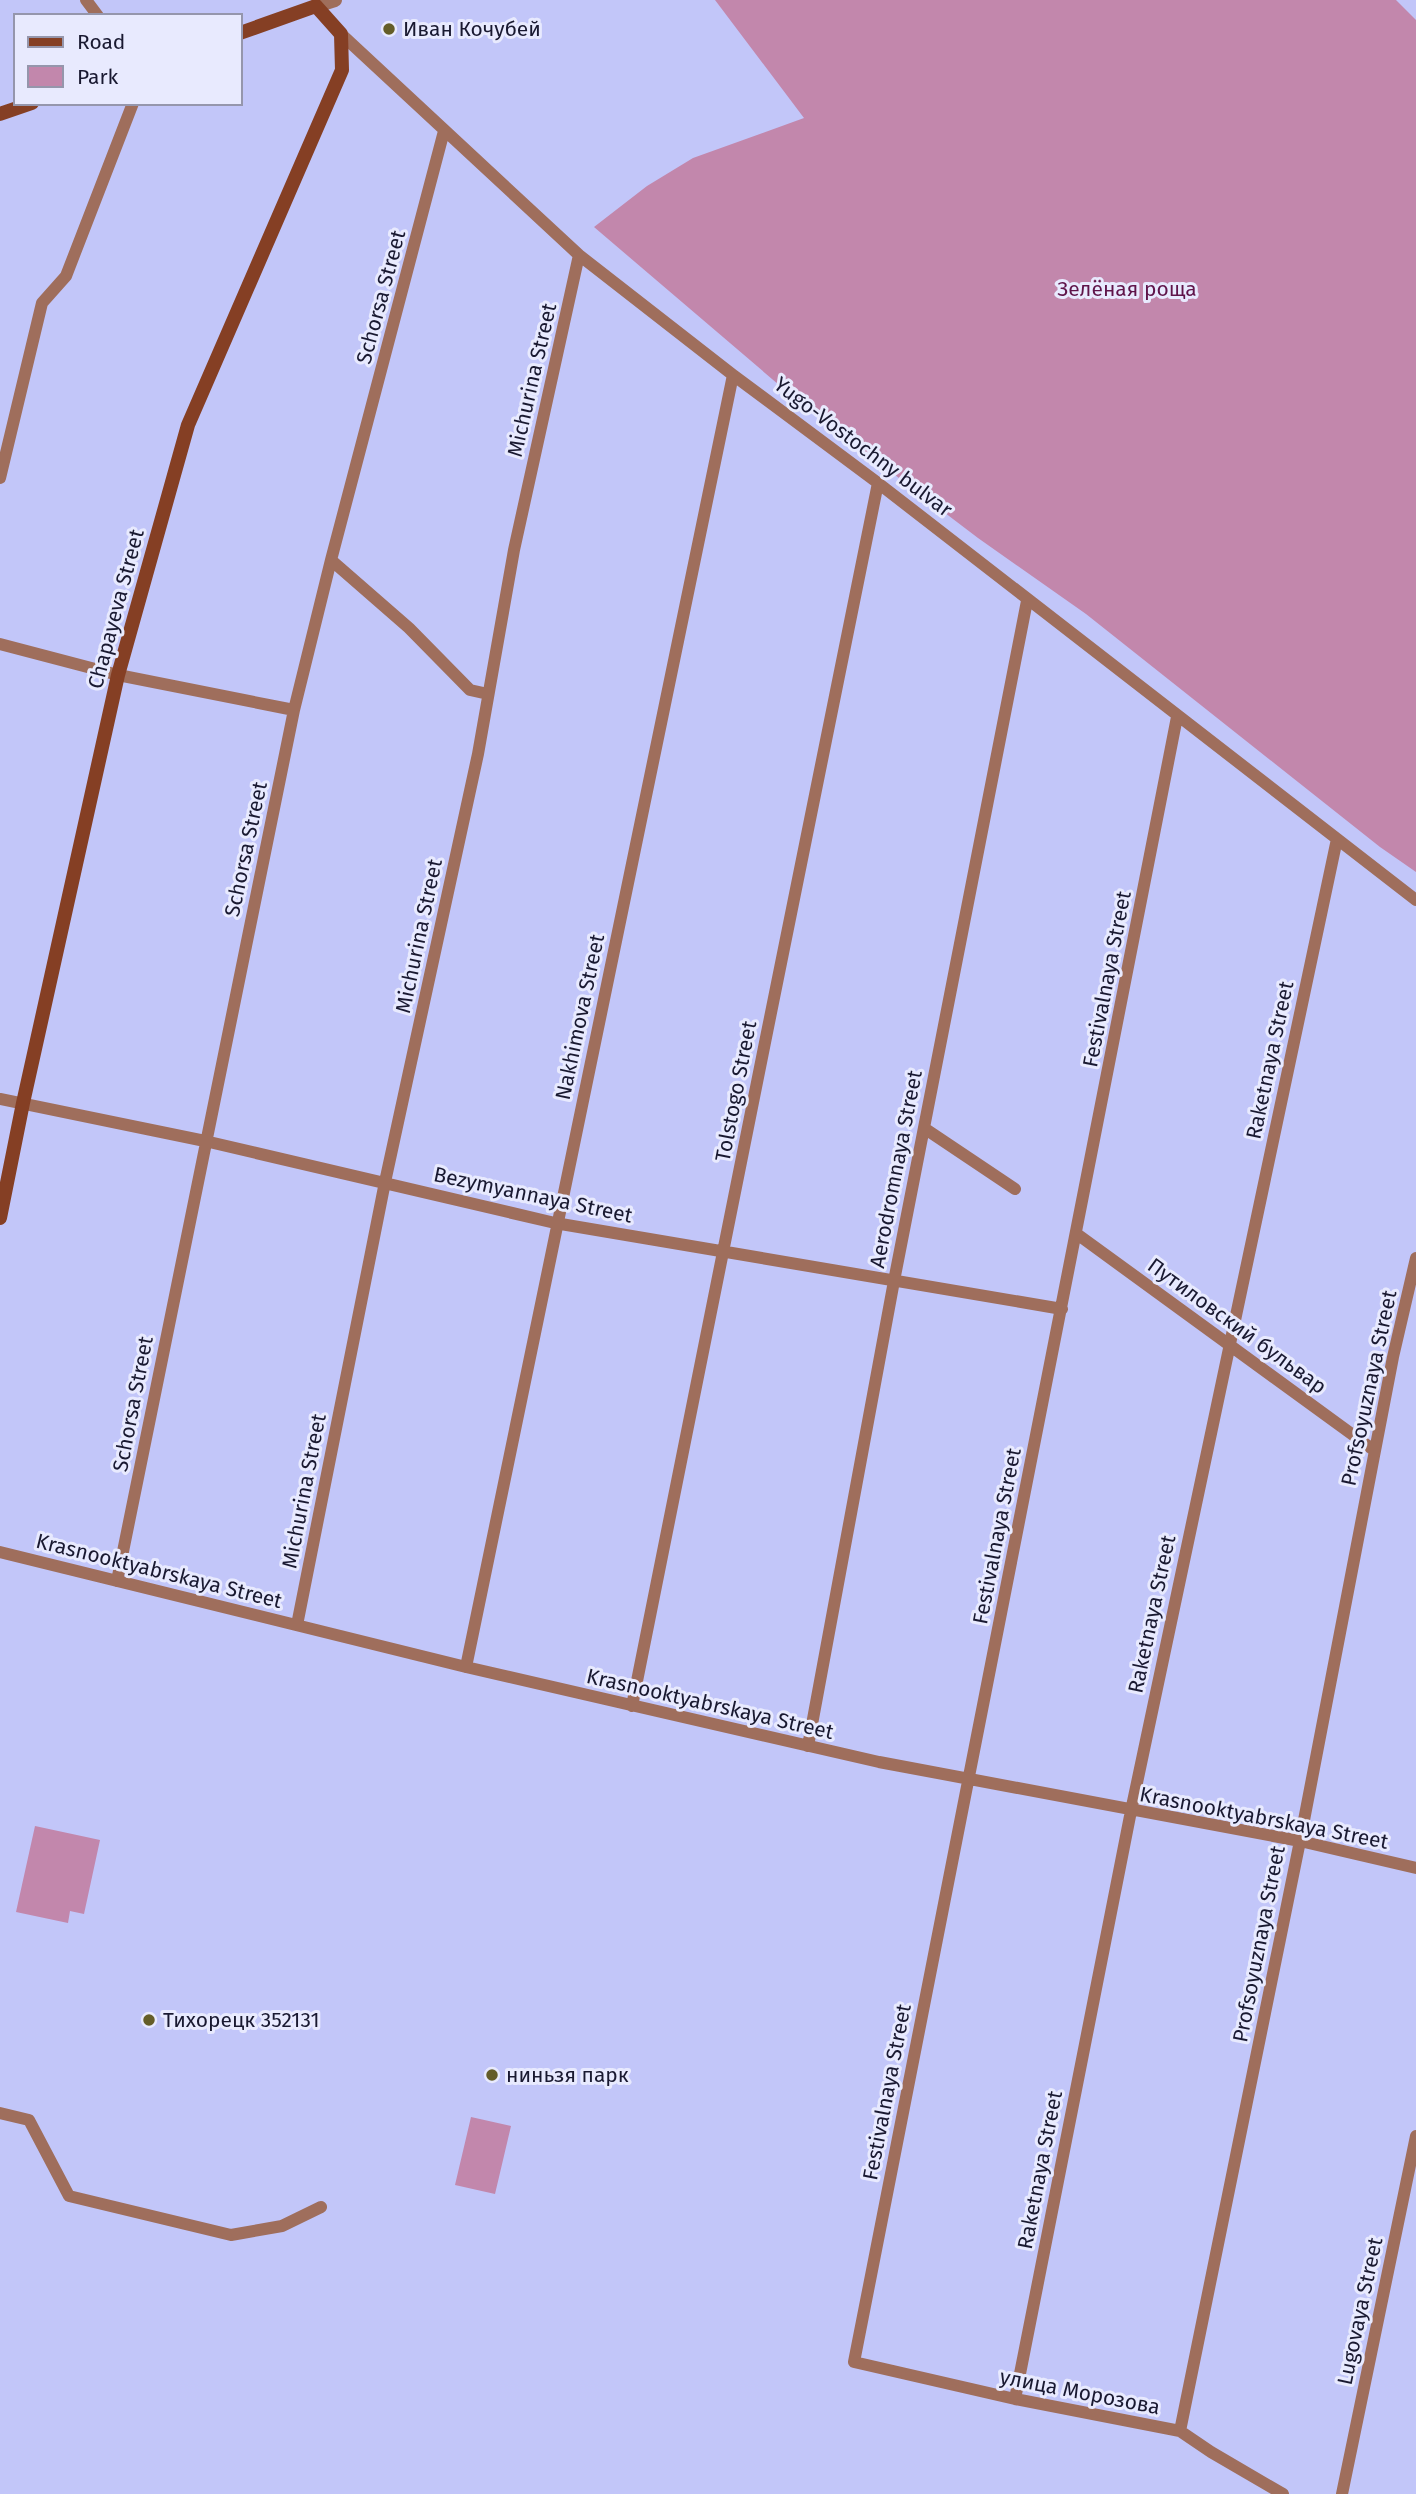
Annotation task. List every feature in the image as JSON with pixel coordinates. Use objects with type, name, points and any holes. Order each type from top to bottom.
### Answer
[{"type":"main road","points":[[242,32],[313,3]]},
{"type":"main road","name":"Yugo-Vostochny bulvar","points":[[313,3],[341,34]]},
{"type":"main road","name":"Chapayeva Street","points":[[0,1218],[118,675],[188,425],[342,70],[341,34]]},
{"type":"main road","points":[[0,114],[26,105]]},
{"type":"street","points":[[86,0],[97,14]]},
{"type":"street","points":[[313,3],[335,0]]},
{"type":"street","name":"Yugo-Vostochny bulvar","points":[[341,34],[579,255],[1416,900]]},
{"type":"street","points":[[0,478],[42,303],[65,276],[132,105]]},
{"type":"street","name":"Schorsa Street","points":[[117,1581],[294,710],[444,131]]},
{"type":"street","name":"Michurina Street","points":[[297,1625],[385,1182],[475,767],[514,550],[579,255]]},
{"type":"street","name":"Nakhimova Street","points":[[466,1667],[555,1223],[638,841],[733,375]]},
{"type":"street","name":"Tolstogo Street","points":[[632,1706],[878,483]]},
{"type":"street","points":[[331,560],[409,628],[470,690],[488,694]]},
{"type":"street","name":"Aerodromnaya Street","points":[[808,1746],[894,1281],[1027,601]]},
{"type":"street","points":[[0,644],[118,675],[294,710]]},
{"type":"street","name":"Festivalnaya Street","points":[[854,2362],[1177,717]]},
{"type":"street","name":"Raketnaya Street","points":[[1015,2399],[1131,1811],[1228,1343],[1337,839]]},
{"type":"street","name":"Bezymyannaya Street","points":[[0,1099],[205,1140],[555,1223],[1062,1309]]},
{"type":"street","points":[[924,1128],[1015,1189]]},
{"type":"street","name":"Путиловский бульвар","points":[[1077,1234],[1375,1451]]},
{"type":"street","name":"Profsoyuznaya Street","points":[[1180,2431],[1300,1841],[1375,1451],[1416,1258]]},
{"type":"street","name":"Krasnooktyabrskaya Street","points":[[0,1552],[466,1667],[879,1762],[1300,1841],[1416,1868]]},
{"type":"street","points":[[0,2113],[29,2120],[69,2196],[232,2235],[282,2226],[321,2207]]},
{"type":"street","name":"Lugovaya Street","points":[[1342,2494],[1416,2136]]},
{"type":"street","name":"улица Морозова","points":[[854,2362],[1015,2399],[1180,2431],[1283,2494]]},
{"type":"green space","name":"Зелёная роща","points":[[715,0],[1396,0],[1416,20],[1416,872],[1380,847],[1086,614],[978,538],[799,402],[594,227],[647,186],[693,158],[804,118]]},
{"type":"green space","points":[[35,1826],[100,1840],[84,1914],[70,1911],[68,1923],[16,1912]]},
{"type":"green space","points":[[471,2117],[511,2126],[495,2194],[455,2185]]},
{"type":"place","name":"Иван Кочубей","points":[[389,29]]},
{"type":"place","name":"Тихорецк 352131","points":[[149,2020]]},
{"type":"place","name":"ниньзя парк","points":[[492,2075]]}]
